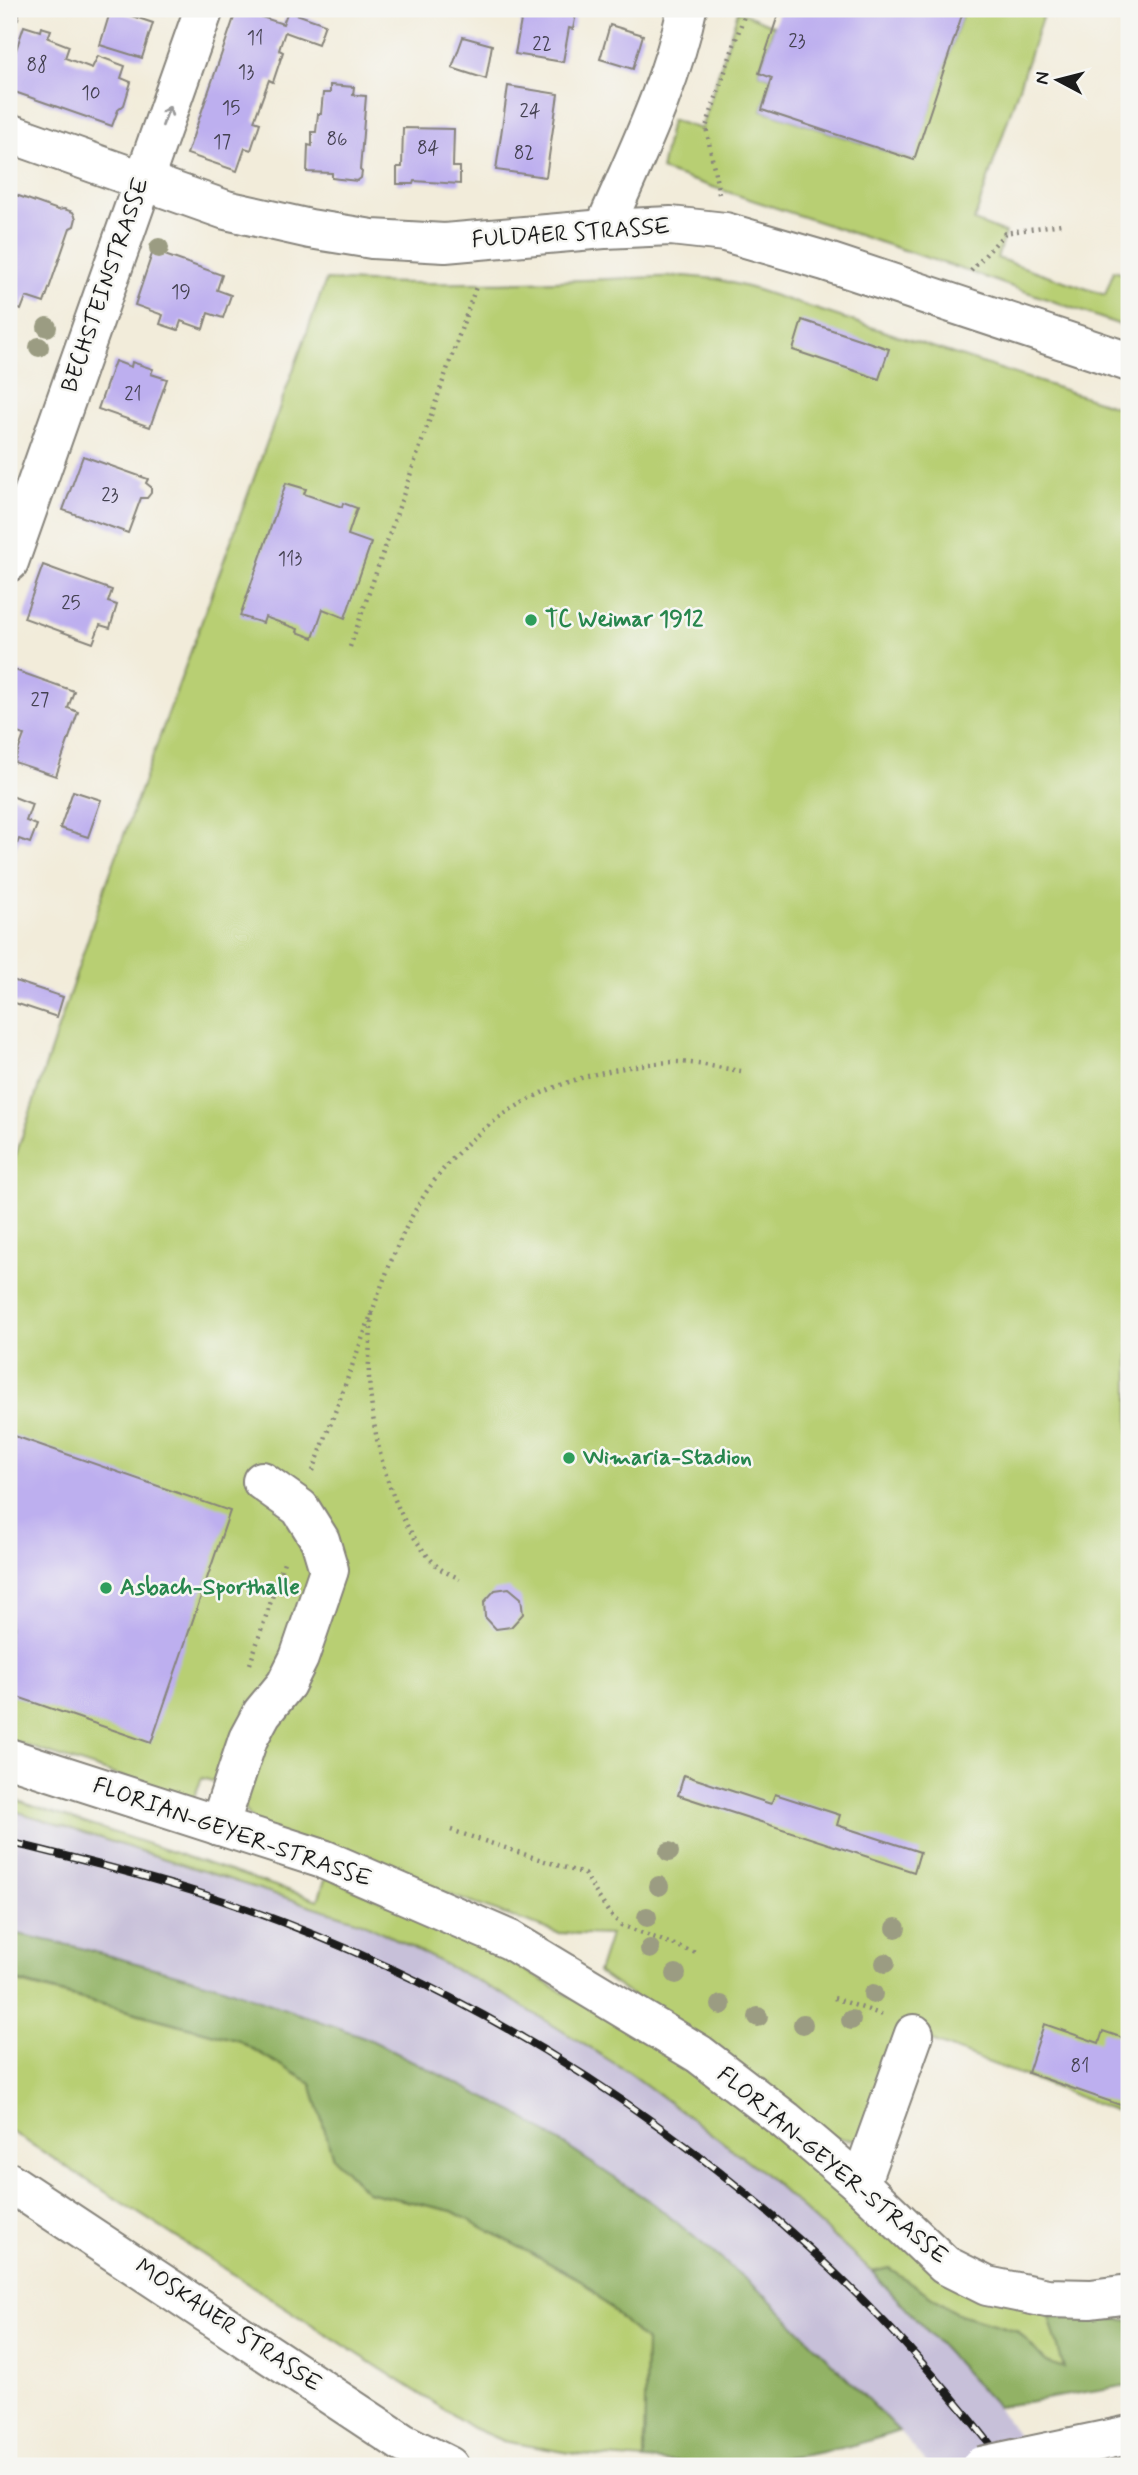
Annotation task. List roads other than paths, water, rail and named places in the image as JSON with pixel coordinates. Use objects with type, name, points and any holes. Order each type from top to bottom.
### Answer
[{"type":"street","name":"BECHSTEINSTRASSE","points":[[9,562],[204,9]]},
{"type":"street","points":[[604,229],[654,114],[687,9]]},
{"type":"street","name":"FULDAER STRASSE","points":[[9,133],[226,210],[310,229],[372,239],[445,243],[671,226],[724,232],[825,261],[1129,362]]},
{"type":"street","points":[[219,1826],[248,1739],[262,1713],[286,1684],[299,1658],[329,1570],[320,1540],[300,1508],[262,1482]]},
{"type":"street","name":"FLORIAN-GEYER-STRASSE","points":[[9,1758],[323,1859],[510,1940],[699,2053],[785,2120],[860,2184],[944,2265],[988,2286],[1047,2298],[1091,2299],[1129,2294]]},
{"type":"street","points":[[860,2184],[914,2034]]},
{"type":"street","name":"MOSKAUER STRASSE","points":[[9,2182],[403,2443],[449,2466]]},
{"type":"street","points":[[981,2466],[1129,2435]]},
{"type":"railway","points":[[9,1842],[159,1881],[247,1909],[358,1954],[466,2006],[569,2066],[668,2133],[762,2207],[850,2287],[932,2374],[1007,2466]]},
{"type":"place","name":"TC Weimar 1912","points":[[531,620]]},
{"type":"place","name":"Wimaria-Stadion","points":[[569,1458]]},
{"type":"place","name":"Asbach-Sporthalle","points":[[106,1588]]}]
